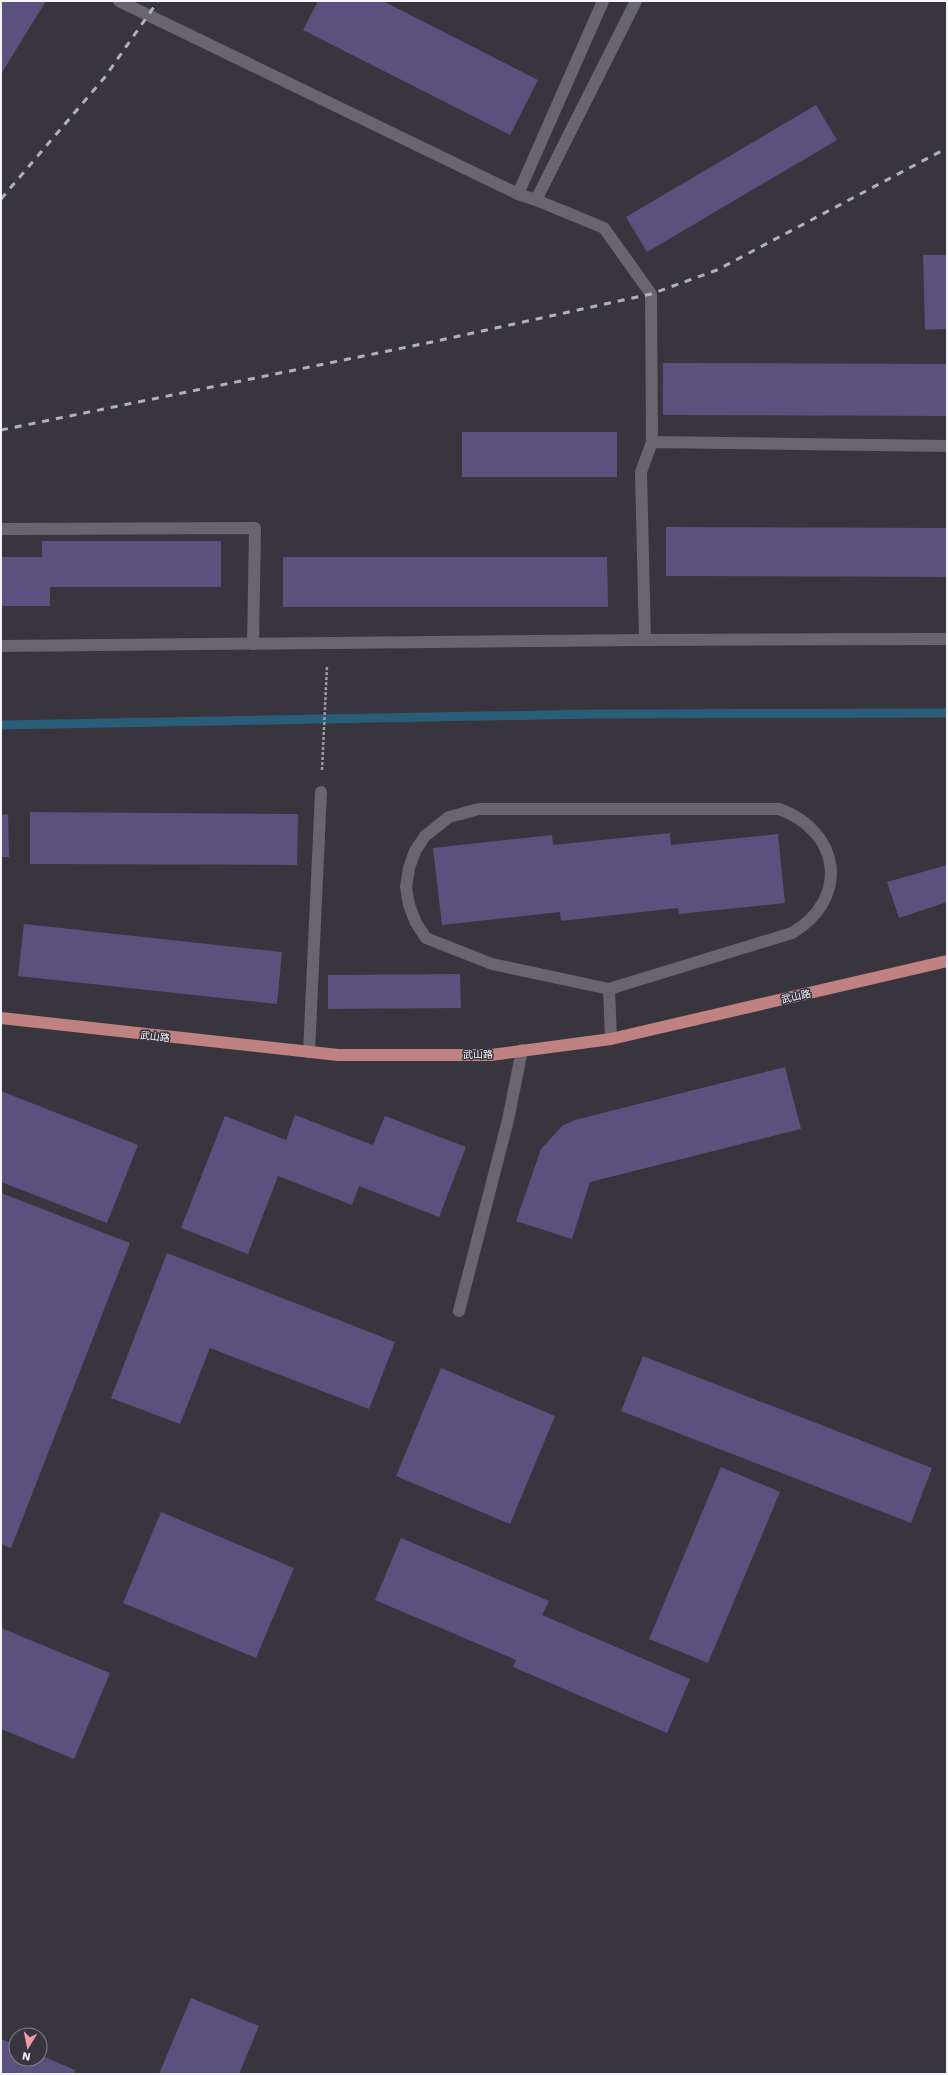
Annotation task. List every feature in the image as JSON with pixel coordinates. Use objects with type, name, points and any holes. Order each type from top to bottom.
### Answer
[{"type":"main road","name":"武山路","points":[[1,1018],[338,1055],[491,1055],[611,1039],[947,961]]},
{"type":"street","points":[[119,1],[518,194],[604,228],[652,294],[652,442],[641,472],[645,640]]},
{"type":"street","points":[[518,194],[603,1]]},
{"type":"street","points":[[536,200],[636,1]]},
{"type":"street","points":[[652,442],[947,446]]},
{"type":"street","points":[[1,529],[255,528],[252,644]]},
{"type":"street","points":[[1,646],[645,640],[947,639]]},
{"type":"street","points":[[310,1052],[321,792]]},
{"type":"street","points":[[479,809],[780,809],[794,814],[807,822],[817,833],[825,846],[830,860],[829,890],[824,903],[805,926],[792,933],[609,989],[492,964],[426,938],[416,923],[409,905],[406,887],[415,851],[425,836],[449,817],[479,809]]},
{"type":"street","points":[[609,989],[611,1039]]},
{"type":"street","points":[[459,1311],[508,1120],[522,1050]]},
{"type":"path","points":[[321,792],[328,643]]},
{"type":"building","points":[[1,1],[46,1],[1,74]]},
{"type":"building","points":[[318,1],[383,1],[538,80],[510,135],[303,30]]},
{"type":"building","points":[[816,105],[837,140],[647,252],[626,217]]},
{"type":"building","points":[[923,255],[947,255],[947,329],[925,330]]},
{"type":"building","points":[[663,363],[947,364],[947,416],[663,415]]},
{"type":"building","points":[[462,432],[617,432],[617,477],[462,477]]},
{"type":"building","points":[[666,527],[947,528],[947,577],[666,576]]},
{"type":"building","points":[[42,541],[221,541],[221,587],[50,587],[50,606],[1,606],[1,557],[42,557]]},
{"type":"building","points":[[283,557],[607,557],[608,607],[283,607]]},
{"type":"building","points":[[30,812],[298,814],[297,865],[30,864]]},
{"type":"building","points":[[8,814],[9,857],[1,857],[1,815]]},
{"type":"building","points":[[670,833],[671,845],[778,834],[785,903],[679,914],[678,908],[561,921],[560,912],[442,925],[433,848],[552,835],[553,845]]},
{"type":"building","points":[[947,865],[947,902],[899,918],[887,882]]},
{"type":"building","points":[[24,924],[282,952],[277,1004],[18,976]]},
{"type":"building","points":[[460,974],[461,1008],[328,1009],[328,975]]},
{"type":"building","points":[[785,1067],[801,1129],[590,1182],[572,1239],[516,1221],[541,1149],[562,1126],[575,1120]]},
{"type":"building","points":[[1,1091],[138,1145],[107,1223],[1,1182]]},
{"type":"building","points":[[295,1115],[373,1145],[385,1116],[466,1147],[439,1217],[359,1186],[352,1205],[278,1176],[248,1254],[181,1228],[225,1116],[286,1140]]},
{"type":"building","points":[[1,1193],[130,1243],[11,1548],[1,1544]]},
{"type":"building","points":[[167,1253],[395,1342],[369,1409],[210,1348],[180,1424],[111,1398]]},
{"type":"building","points":[[643,1356],[932,1468],[911,1523],[621,1411]]},
{"type":"building","points":[[441,1368],[555,1416],[510,1524],[396,1476]]},
{"type":"building","points":[[721,1467],[780,1492],[708,1663],[649,1639]]},
{"type":"building","points":[[161,1512],[294,1568],[256,1658],[123,1603]]},
{"type":"building","points":[[401,1538],[549,1601],[542,1615],[690,1679],[667,1733],[513,1667],[516,1660],[375,1600]]},
{"type":"building","points":[[1,1628],[110,1673],[74,1759],[1,1729]]},
{"type":"building","points":[[191,1998],[259,2026],[239,2074],[159,2074]]},
{"type":"building","points":[[1,2039],[8,2042],[8,2067],[48,2067],[48,2058],[75,2070],[74,2074],[1,2074]]},
{"type":"waterway","points":[[1,725],[597,714],[947,713]]},
{"type":"railway","points":[[1,199],[105,77],[158,1]]},
{"type":"railway","points":[[1,430],[432,342],[651,294],[717,270],[947,148]]}]
